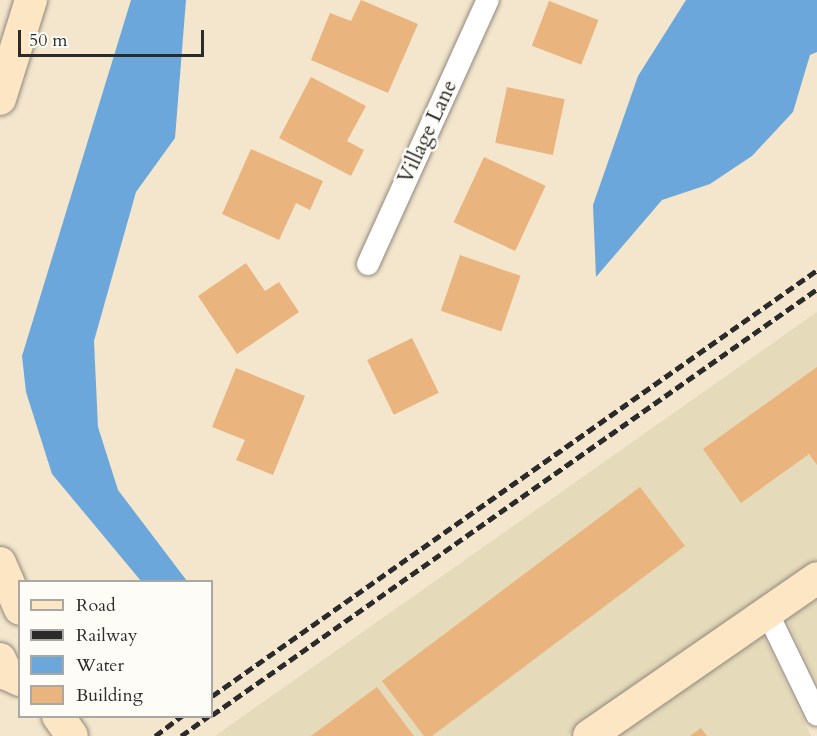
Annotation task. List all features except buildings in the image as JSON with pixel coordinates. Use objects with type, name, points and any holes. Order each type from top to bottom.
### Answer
[{"type":"street","points":[[0,99],[31,0]]},
{"type":"street","name":"Village Lane","points":[[368,264],[488,0]]},
{"type":"street","points":[[0,563],[18,604]]},
{"type":"street","points":[[589,736],[817,578]]},
{"type":"street","points":[[768,612],[817,715]]},
{"type":"street","points":[[0,659],[7,674],[18,679]]},
{"type":"street","points":[[59,718],[72,736]]},
{"type":"shaded area","points":[[817,312],[817,562],[567,736],[215,736]]},
{"type":"shaded area","points":[[817,593],[817,682],[785,616]]},
{"type":"shaded area","points":[[761,632],[811,736],[611,736]]},
{"type":"water","points":[[131,0],[186,0],[175,138],[136,192],[94,341],[98,427],[118,490],[186,580],[140,580],[52,474],[26,392],[22,356]]},
{"type":"water","points":[[686,0],[817,0],[817,52],[810,55],[793,112],[752,156],[710,184],[662,200],[596,277],[593,205],[638,76]]},
{"type":"railway","points":[[213,695],[817,270]]},
{"type":"railway","points":[[213,714],[817,289]]},
{"type":"railway","points":[[155,736],[179,718]]},
{"type":"railway","points":[[181,736],[206,718]]}]
